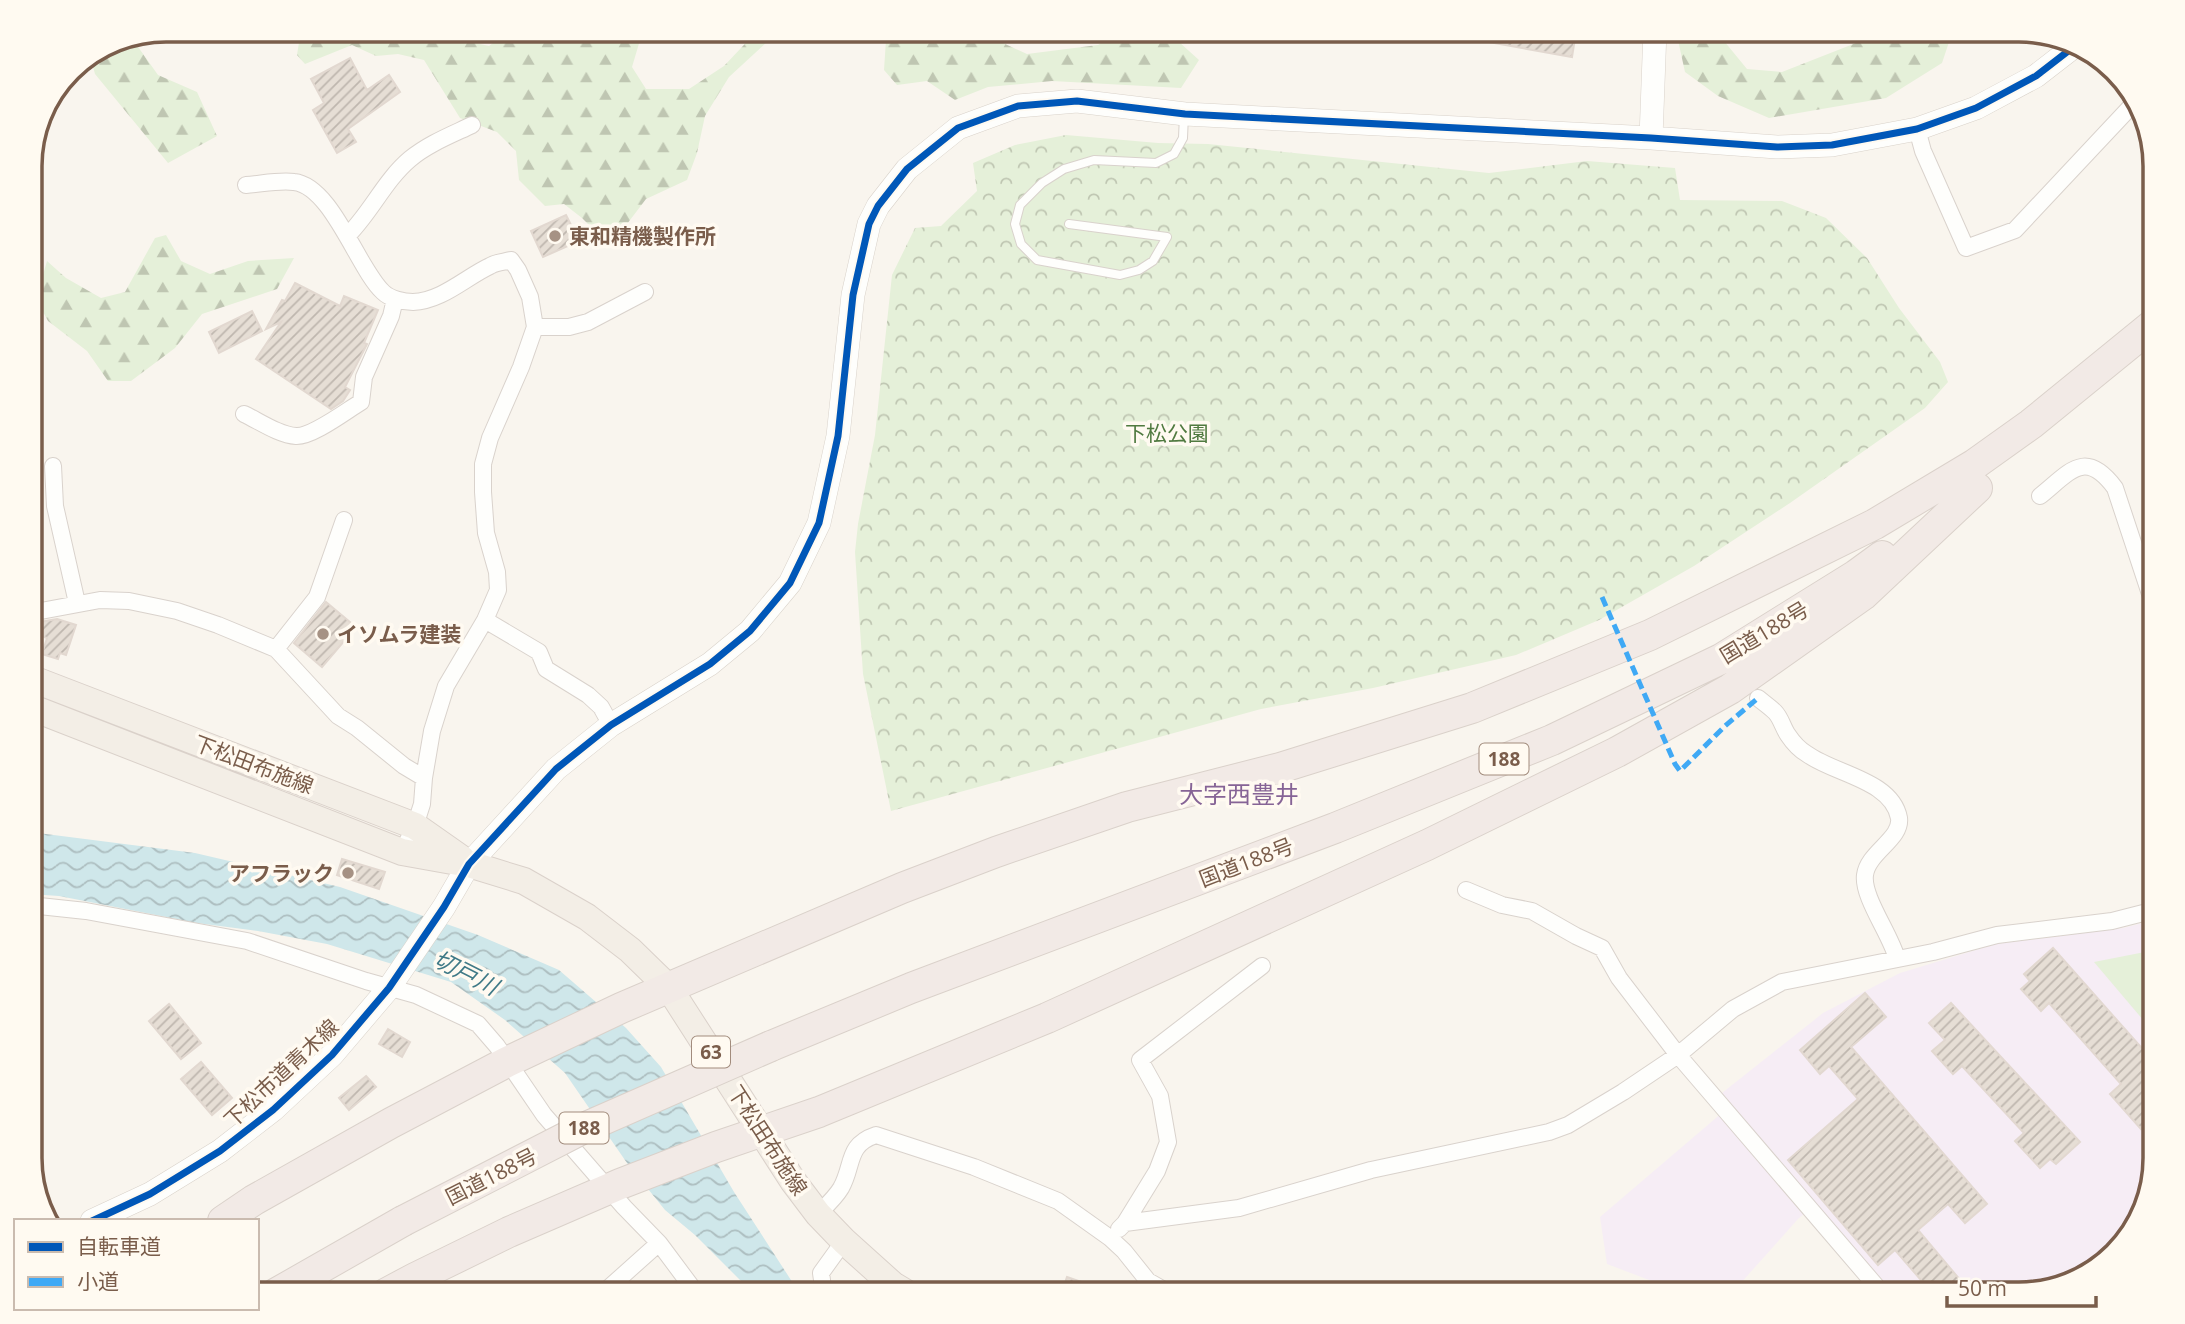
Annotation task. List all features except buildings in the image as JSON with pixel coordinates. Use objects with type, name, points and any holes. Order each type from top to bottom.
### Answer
[{"type":"highway","points":[[226,1219],[254,1200],[368,1136],[512,1060],[621,1008],[902,888],[1127,807],[1280,768],[1413,728],[1472,708],[1650,635],[1875,524],[1975,464],[2031,425],[2143,335]]},
{"type":"highway","name":"国道188号","points":[[296,1282],[403,1221],[584,1128],[771,1046],[911,988],[1335,828],[1552,740],[1721,659],[1856,575],[1977,488],[2052,425],[2143,337]]},
{"type":"highway","points":[[409,1282],[509,1232],[614,1187],[716,1147],[819,1112],[1047,1018],[1427,845],[1617,752],[1730,689],[1863,595],[1977,488]]},
{"type":"main road","name":"下松田布施線","points":[[42,683],[415,826],[469,864]]},
{"type":"main road","name":"下松田布施線","points":[[42,711],[402,852],[469,864],[524,881],[587,917],[630,950],[669,988],[793,1181],[818,1214],[890,1282]]},
{"type":"street","points":[[1651,138],[1655,42]]},
{"type":"street","name":"下松市道青木線","points":[[96,1219],[150,1194],[220,1151],[273,1110],[332,1055],[392,985],[469,864],[556,769],[611,725],[710,664],[750,631],[790,583],[819,523],[833,461],[853,295],[869,224],[878,206],[907,169],[958,128],[1018,106],[1077,101],[1185,114],[1777,147],[1832,145],[1917,129],[1976,108],[2036,76],[2067,52]]},
{"type":"street","points":[[1917,129],[1923,150],[1966,248],[2015,230],[2129,109]]},
{"type":"street","points":[[348,234],[408,161],[425,148],[472,125]]},
{"type":"street","points":[[246,185],[296,181],[312,190],[348,234],[365,267],[383,293],[395,299],[413,302],[435,297],[493,264],[511,260],[530,297],[535,327],[490,438],[483,464],[482,492],[486,533],[497,572],[498,590],[485,620],[446,686],[432,731],[422,804],[402,852]]},
{"type":"street","points":[[535,327],[569,327],[588,322],[645,292]]},
{"type":"street","points":[[244,414],[273,429],[295,436],[307,434],[361,402],[364,377],[391,316],[395,299]]},
{"type":"street","points":[[53,466],[55,506],[77,603]]},
{"type":"street","points":[[2040,496],[2074,468],[2088,466],[2103,472],[2115,488],[2143,573]]},
{"type":"street","points":[[276,649],[317,597],[344,520]]},
{"type":"street","points":[[42,610],[100,600],[129,601],[177,611],[276,649],[338,716],[424,778]]},
{"type":"street","points":[[485,620],[539,652],[546,669],[588,695],[601,707],[611,725]]},
{"type":"street","points":[[1758,698],[1776,713],[1788,735],[1806,754],[1882,790],[1895,804],[1900,822],[1894,836],[1871,858],[1865,877],[1868,896],[1894,946],[1897,959]]},
{"type":"street","points":[[1466,891],[1502,905],[1532,911],[1602,948],[1619,978],[1678,1055],[1873,1282]]},
{"type":"street","points":[[42,906],[86,911],[247,941],[392,985],[478,1024],[512,1060],[544,1115],[614,1187],[688,1282]]},
{"type":"street","points":[[1125,1223],[1239,1208],[1371,1170],[1549,1132],[1568,1125],[1623,1092],[1678,1055],[1733,1009],[1782,982],[1997,935],[2112,921],[2143,913]]},
{"type":"street","points":[[1110,1238],[1125,1223],[1157,1171],[1168,1142],[1160,1097],[1140,1060],[1262,966]]},
{"type":"street","points":[[818,1214],[839,1192],[846,1178],[853,1151],[863,1140],[876,1136],[974,1167],[1058,1201],[1110,1238],[1150,1282]]},
{"type":"street","points":[[822,1282],[821,1273],[844,1241]]},
{"type":"street","points":[[615,1282],[659,1242]]},
{"type":"lane","points":[[1069,224],[1167,237],[1153,261],[1139,270],[1120,275],[1037,260],[1021,244],[1015,224],[1020,205],[1042,183],[1064,169],[1094,160],[1156,163],[1174,154],[1183,138],[1185,114]]},
{"type":"shaded area","points":[[2143,923],[2142,1174],[2134,1205],[2126,1220],[2107,1246],[2081,1265],[2066,1273],[2035,1281],[1884,1282],[1815,1204],[1798,1219],[1742,1282],[1654,1282],[1607,1264],[1600,1217],[1730,1106],[1722,1093],[1823,1013],[1900,973],[1996,944],[2123,928]]},
{"type":"green space","points":[[299,42],[471,42],[489,46],[494,42],[639,42],[632,67],[646,89],[689,89],[724,66],[747,42],[767,42],[729,77],[705,116],[697,153],[687,180],[646,199],[627,224],[601,237],[564,204],[545,206],[519,180],[516,151],[497,132],[460,118],[424,60],[398,54],[376,56],[352,45],[305,64],[297,55]]},
{"type":"green space","points":[[886,42],[1003,42],[1027,54],[1098,45],[1103,42],[1179,42],[1199,60],[1181,88],[1052,81],[988,87],[955,100],[927,81],[897,85],[884,70]]},
{"type":"green space","points":[[1678,42],[1725,42],[1747,69],[1782,72],[1858,42],[1949,42],[1942,63],[1886,98],[1769,118],[1718,96],[1685,72]]},
{"type":"green space","points":[[137,46],[158,75],[197,92],[217,136],[168,163],[95,74],[93,66],[97,63],[119,51]]},
{"type":"green space","name":"下松公園","points":[[1066,135],[1158,143],[1208,144],[1489,173],[1587,161],[1675,168],[1680,200],[1782,201],[1826,218],[1867,258],[1899,308],[1940,362],[1948,382],[1925,408],[1790,503],[1694,566],[1599,620],[1516,655],[1373,688],[1261,709],[891,811],[863,674],[855,552],[875,435],[892,275],[915,228],[941,226],[977,191],[973,163],[1015,145]]},
{"type":"green space","points":[[166,235],[181,261],[210,274],[248,261],[294,258],[277,289],[202,314],[175,348],[131,381],[108,381],[87,351],[48,321],[42,310],[42,278],[47,261],[66,278],[101,298],[125,292],[155,238]]},
{"type":"green space","points":[[2143,952],[2143,1020],[2094,962]]},
{"type":"water","name":"切戸川","points":[[42,834],[195,853],[340,887],[478,935],[559,970],[626,1028],[661,1067],[734,1192],[792,1282],[742,1282],[695,1235],[665,1210],[627,1163],[565,1073],[505,1020],[451,982],[327,944],[197,923],[42,895]]},
{"type":"marked path","points":[[1602,597],[1680,771],[1725,726],[1758,698]]},
{"type":"cycle path","points":[[96,1219],[150,1194],[220,1151],[273,1110],[332,1055],[389,988],[444,907],[469,864],[556,769],[611,725],[710,664],[750,631],[790,583],[819,523],[838,436],[853,295],[869,224],[878,206],[907,169],[958,128],[1018,106],[1077,101],[1185,114],[1777,147],[1832,145],[1917,129],[1976,108],[2036,76],[2067,52]]},
{"type":"place","name":"東和精機製作所","points":[[555,236]]},
{"type":"place","name":"イソムラ建装","points":[[323,634]]},
{"type":"place","name":"アフラック","points":[[348,873]]},
{"type":"district","name":"大字西豊井","points":[[1239,793]]}]
